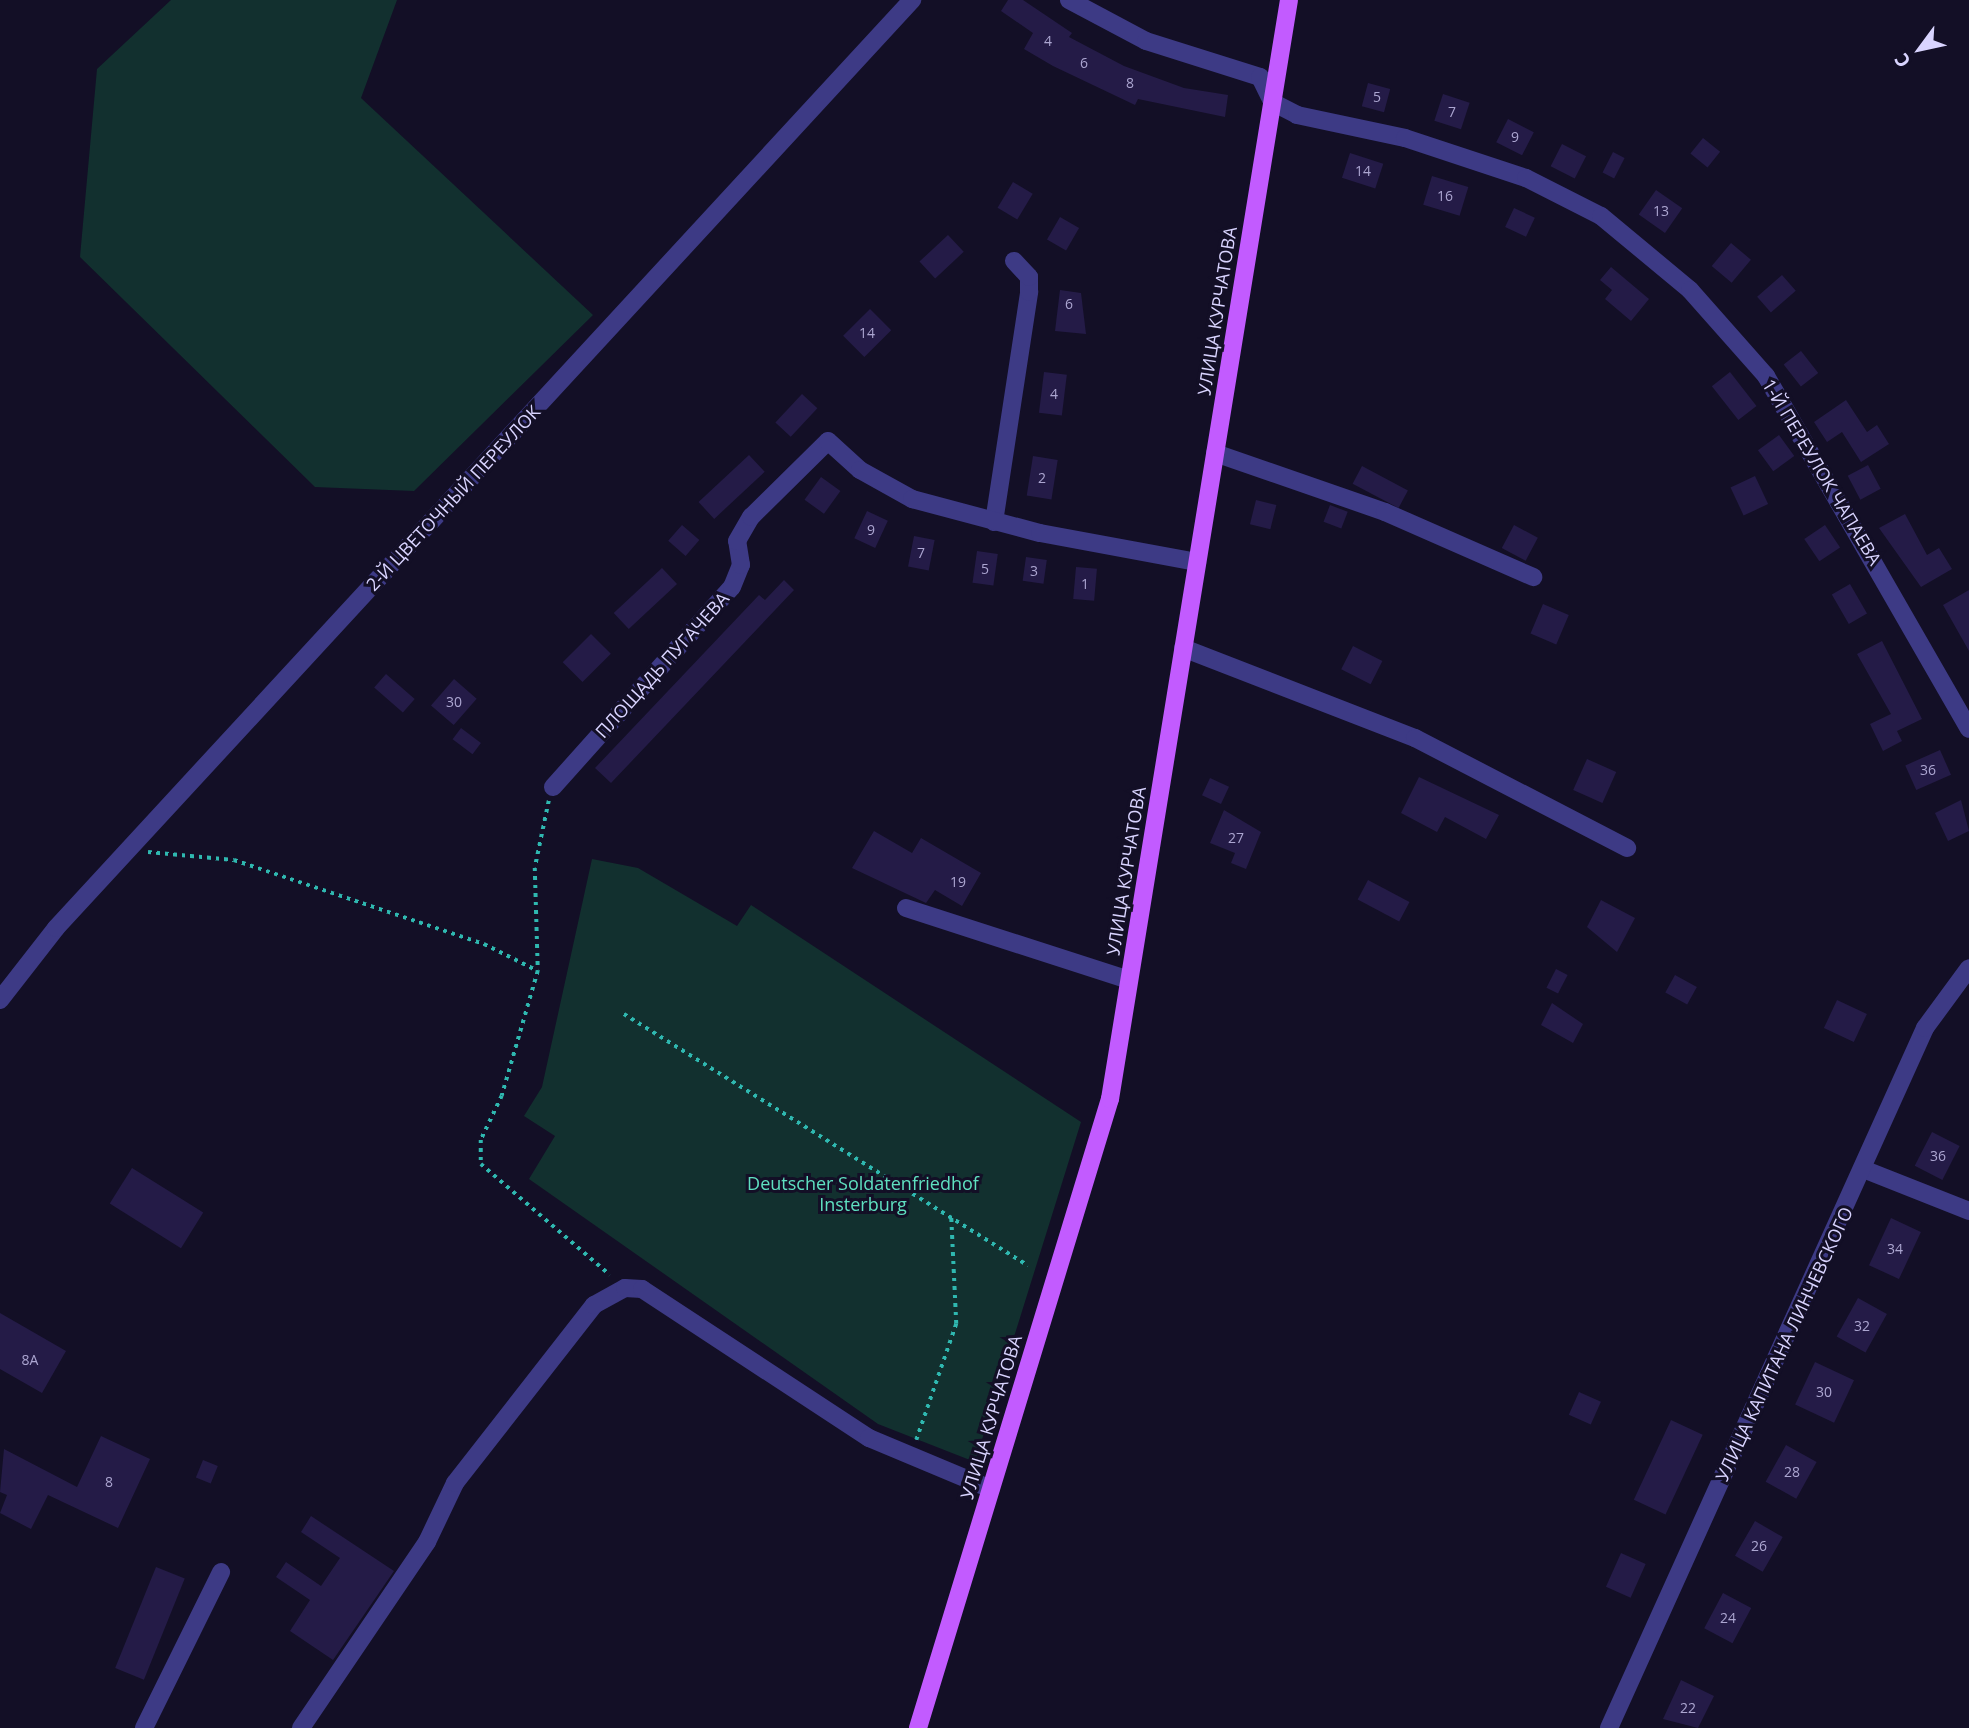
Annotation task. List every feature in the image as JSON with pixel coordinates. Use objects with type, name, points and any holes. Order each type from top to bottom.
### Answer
[{"type":"main road","name":"УЛИЦА КУРЧАТОВА","points":[[918,1728],[1110,1099],[1289,0]]},
{"type":"street","name":"2-Й ЦВЕТОЧНЫЙ ПЕРЕУЛОК","points":[[0,1000],[127,850],[912,0]]},
{"type":"street","points":[[1069,0],[1146,41],[1260,77],[1272,102]]},
{"type":"street","name":"1-Й ПЕРЕУЛОК ЧАПАЕВА","points":[[1272,102],[1297,115],[1405,138],[1526,178],[1601,216],[1690,290],[1766,376],[1969,729]]},
{"type":"street","points":[[1014,261],[1029,277],[1029,292],[994,522],[1197,562]]},
{"type":"street","name":"ПЛОЩАДЬ ПУГАЧЕВА","points":[[553,787],[732,587],[741,565],[737,541],[751,517],[828,441],[860,470],[912,499],[994,522]]},
{"type":"street","points":[[1215,453],[1385,512],[1534,577]]},
{"type":"street","points":[[1183,648],[1415,738],[1627,848]]},
{"type":"street","points":[[906,908],[1129,980]]},
{"type":"street","name":"УЛИЦА КАПИТАНА ЛИНЧЕВСКОГО","points":[[1609,1728],[1925,1028],[1969,968]]},
{"type":"street","points":[[1863,1170],[1969,1211]]},
{"type":"street","points":[[301,1728],[427,1542],[454,1483],[594,1306],[625,1288],[642,1289],[869,1438],[991,1489]]},
{"type":"street","points":[[144,1728],[222,1572]]},
{"type":"path","points":[[553,787],[535,868],[538,971],[502,1096],[481,1140],[481,1164],[625,1288]]},
{"type":"path","points":[[127,850],[234,860],[484,944],[538,971]]},
{"type":"path","points":[[624,1014],[1028,1265]]},
{"type":"path","points":[[911,1455],[956,1324],[951,1218]]},
{"type":"green space","points":[[171,0],[397,0],[361,98],[593,315],[414,491],[315,487],[80,257],[97,69]]},
{"type":"green space","name":"Deutscher Soldatenfriedhof Insterburg","points":[[592,859],[638,868],[737,926],[751,905],[1081,1122],[975,1462],[878,1424],[529,1179],[555,1136],[524,1116],[542,1087]]},
{"type":"building","points":[[1008,0],[1023,0],[1072,33],[1069,37],[1124,66],[1184,88],[1228,95],[1225,117],[1138,99],[1135,105],[1053,66],[1024,49],[1033,33],[1001,11]]},
{"type":"building","points":[[1368,83],[1390,89],[1384,112],[1362,106]]},
{"type":"building","points":[[1443,94],[1470,103],[1461,129],[1434,121]]},
{"type":"building","points":[[1508,119],[1534,132],[1522,155],[1496,142]]},
{"type":"building","points":[[1703,138],[1720,152],[1708,167],[1690,154]]},
{"type":"building","points":[[1562,144],[1586,156],[1575,179],[1551,166]]},
{"type":"building","points":[[1613,152],[1625,158],[1614,178],[1603,172]]},
{"type":"building","points":[[1350,153],[1383,164],[1375,189],[1342,178]]},
{"type":"building","points":[[1432,176],[1468,187],[1460,216],[1423,205]]},
{"type":"building","points":[[1013,182],[1033,194],[1017,220],[998,208]]},
{"type":"building","points":[[1656,190],[1682,208],[1665,233],[1639,215]]},
{"type":"building","points":[[1514,208],[1535,218],[1526,237],[1505,227]]},
{"type":"building","points":[[1060,217],[1079,228],[1066,251],[1047,240]]},
{"type":"building","points":[[948,235],[964,252],[935,278],[919,262]]},
{"type":"building","points":[[1731,243],[1751,260],[1732,283],[1712,266]]},
{"type":"building","points":[[1611,267],[1649,299],[1631,321],[1605,299],[1612,290],[1600,280]]},
{"type":"building","points":[[1782,275],[1796,291],[1771,312],[1757,297]]},
{"type":"building","points":[[1060,290],[1081,293],[1086,334],[1055,331]]},
{"type":"building","points":[[870,309],[891,330],[864,357],[843,336]]},
{"type":"building","points":[[1801,351],[1818,373],[1801,387],[1784,365]]},
{"type":"building","points":[[1044,372],[1067,375],[1062,415],[1039,413]]},
{"type":"building","points":[[1730,372],[1756,406],[1738,420],[1712,386]]},
{"type":"building","points":[[802,394],[817,408],[791,437],[775,423]]},
{"type":"building","points":[[1846,400],[1867,432],[1877,425],[1889,444],[1861,462],[1842,432],[1827,442],[1814,422]]},
{"type":"building","points":[[1779,435],[1794,456],[1773,471],[1758,450]]},
{"type":"building","points":[[749,455],[765,472],[714,519],[699,502]]},
{"type":"building","points":[[1033,456],[1058,460],[1051,499],[1027,496]]},
{"type":"building","points":[[1868,465],[1881,489],[1860,500],[1848,476]]},
{"type":"building","points":[[1362,466],[1408,490],[1399,508],[1353,484]]},
{"type":"building","points":[[1755,476],[1768,504],[1744,516],[1731,487]]},
{"type":"building","points":[[821,477],[840,491],[824,514],[805,500]]},
{"type":"building","points":[[1256,500],[1276,505],[1270,529],[1250,524]]},
{"type":"building","points":[[1330,505],[1348,512],[1341,529],[1324,522]]},
{"type":"building","points":[[867,511],[888,521],[875,548],[854,538]]},
{"type":"building","points":[[1905,514],[1927,555],[1939,548],[1952,569],[1921,587],[1879,528]]},
{"type":"building","points":[[682,525],[699,540],[686,556],[668,541]]},
{"type":"building","points":[[1514,525],[1538,538],[1526,561],[1502,548]]},
{"type":"building","points":[[1825,525],[1840,547],[1819,561],[1804,539]]},
{"type":"building","points":[[914,536],[935,540],[929,570],[908,566]]},
{"type":"building","points":[[977,551],[998,554],[993,586],[973,583]]},
{"type":"building","points":[[1026,557],[1047,560],[1043,584],[1023,581]]},
{"type":"building","points":[[1076,567],[1097,569],[1094,601],[1073,599]]},
{"type":"building","points":[[662,568],[677,584],[629,629],[614,613]]},
{"type":"building","points":[[784,580],[794,590],[611,783],[595,768],[759,595],[765,600]]},
{"type":"building","points":[[1850,584],[1867,613],[1849,624],[1832,594]]},
{"type":"building","points":[[1969,590],[1969,651],[1943,605]]},
{"type":"building","points":[[1543,604],[1569,615],[1556,644],[1530,633]]},
{"type":"building","points":[[591,634],[611,654],[583,682],[563,662]]},
{"type":"building","points":[[1882,641],[1922,719],[1897,731],[1902,741],[1883,751],[1870,724],[1891,714],[1857,654]]},
{"type":"building","points":[[1353,646],[1382,661],[1371,684],[1341,669]]},
{"type":"building","points":[[386,674],[415,699],[403,713],[374,688]]},
{"type":"building","points":[[454,679],[477,699],[454,725],[431,705]]},
{"type":"building","points":[[461,728],[481,743],[473,754],[453,739]]},
{"type":"building","points":[[1940,750],[1951,775],[1916,790],[1905,765]]},
{"type":"building","points":[[1587,759],[1616,772],[1602,803],[1573,790]]},
{"type":"building","points":[[1419,777],[1499,815],[1486,839],[1445,817],[1437,832],[1401,813]]},
{"type":"building","points":[[1210,778],[1229,787],[1221,804],[1202,795]]},
{"type":"building","points":[[1961,800],[1969,831],[1948,841],[1935,813]]},
{"type":"building","points":[[1224,810],[1261,832],[1246,869],[1231,863],[1235,853],[1210,843]]},
{"type":"building","points":[[874,831],[912,853],[921,838],[981,873],[962,906],[935,890],[926,903],[852,868]]},
{"type":"building","points":[[1368,880],[1409,902],[1399,921],[1358,899]]},
{"type":"building","points":[[1601,900],[1635,918],[1617,952],[1587,927]]},
{"type":"building","points":[[1556,969],[1568,975],[1558,994],[1546,988]]},
{"type":"building","points":[[1675,975],[1697,987],[1687,1005],[1665,992]]},
{"type":"building","points":[[1837,1000],[1867,1014],[1854,1042],[1824,1028]]},
{"type":"building","points":[[1552,1003],[1583,1024],[1573,1043],[1541,1025]]},
{"type":"building","points":[[1932,1132],[1960,1146],[1942,1180],[1915,1166]]},
{"type":"building","points":[[132,1168],[203,1213],[181,1248],[110,1204]]},
{"type":"building","points":[[1891,1218],[1921,1232],[1899,1279],[1869,1265]]},
{"type":"building","points":[[1858,1298],[1887,1314],[1866,1352],[1837,1336]]},
{"type":"building","points":[[0,1313],[66,1351],[42,1393],[0,1369]]},
{"type":"building","points":[[1815,1362],[1854,1380],[1834,1423],[1795,1405]]},
{"type":"building","points":[[1579,1392],[1601,1402],[1591,1425],[1569,1415]]},
{"type":"building","points":[[1671,1420],[1703,1435],[1666,1515],[1634,1500]]},
{"type":"building","points":[[101,1436],[150,1459],[118,1528],[48,1495],[31,1529],[0,1513],[7,1495],[0,1492],[4,1449],[77,1487]]},
{"type":"building","points":[[1786,1445],[1817,1462],[1796,1499],[1766,1482]]},
{"type":"building","points":[[203,1460],[218,1466],[211,1484],[196,1478]]},
{"type":"building","points":[[311,1516],[394,1571],[333,1660],[290,1631],[310,1600],[276,1577],[286,1562],[321,1586],[340,1558],[301,1532]]},
{"type":"building","points":[[1755,1521],[1783,1537],[1763,1572],[1735,1556]]},
{"type":"building","points":[[1621,1553],[1646,1564],[1631,1598],[1606,1587]]},
{"type":"building","points":[[156,1567],[185,1579],[144,1680],[115,1668]]},
{"type":"building","points":[[1723,1593],[1751,1608],[1732,1643],[1704,1628]]},
{"type":"building","points":[[1681,1680],[1714,1696],[1698,1728],[1663,1719]]}]
